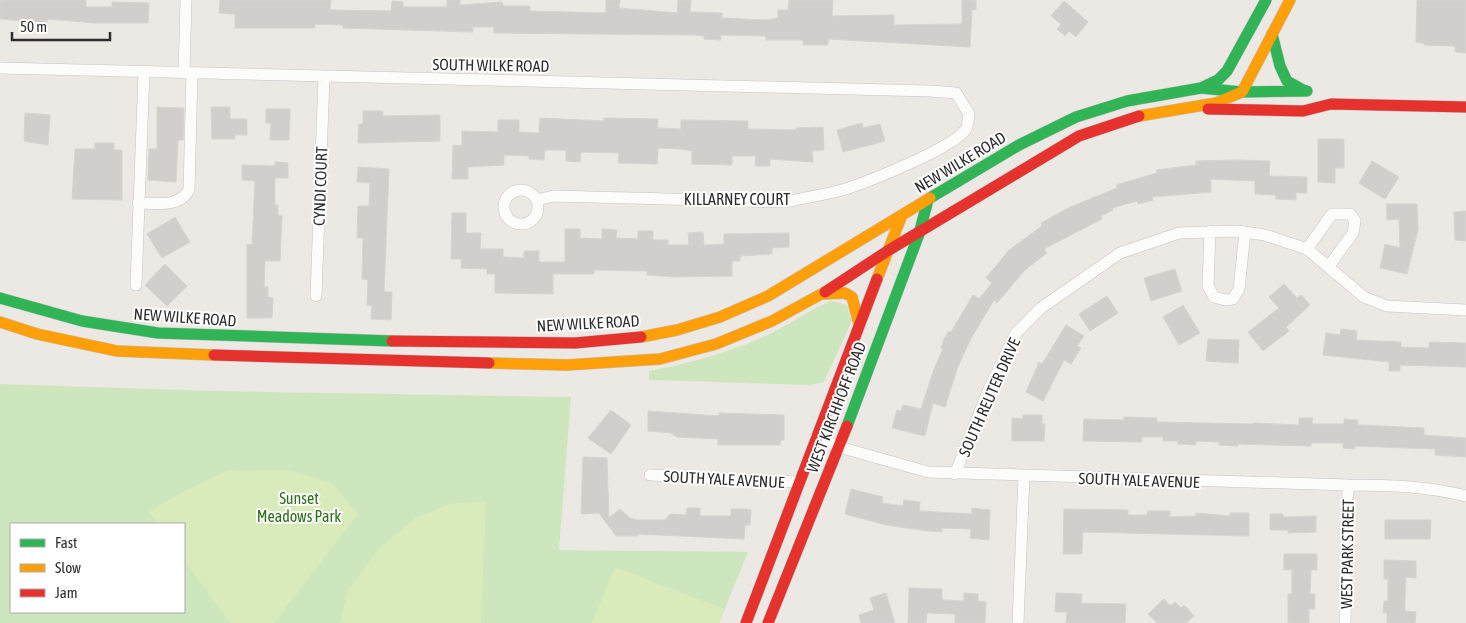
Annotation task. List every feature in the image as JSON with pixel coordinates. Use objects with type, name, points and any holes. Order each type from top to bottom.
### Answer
[{"type":"main road","points":[[1201,88],[1218,80],[1227,71],[1266,0]]},
{"type":"main road","points":[[1264,112],[1242,92],[1240,83],[1242,71],[1278,0]]},
{"type":"main road","points":[[1242,92],[1290,0]]},
{"type":"main road","points":[[1272,34],[1280,66],[1287,81],[1330,104]]},
{"type":"main road","name":"NEW WILKE ROAD","points":[[0,298],[82,321],[158,332],[411,342],[575,343],[626,340],[677,330],[720,317],[744,307],[824,264],[1019,145],[1076,117],[1127,101],[1201,88],[1242,92]]},
{"type":"main road","points":[[0,322],[36,334],[117,351],[567,365],[660,359],[716,344],[772,321],[819,295],[889,250],[919,234],[1079,136],[1135,117],[1196,107],[1224,100],[1242,92],[1307,91]]},
{"type":"main road","points":[[1196,107],[1264,112],[1303,111],[1330,104],[1466,107]]},
{"type":"main road","name":"WEST KIRCHHOFF ROAD","points":[[768,623],[839,447],[919,234],[928,200]]},
{"type":"main road","name":"WEST KIRCHHOFF ROAD","points":[[746,623],[798,482],[902,215]]},
{"type":"main road","points":[[819,295],[845,293],[852,297],[859,324]]},
{"type":"street","points":[[138,203],[171,203],[185,196],[189,190],[186,0]]},
{"type":"street","name":"SOUTH WILKE ROAD","points":[[0,68],[956,93],[969,114]]},
{"type":"street","points":[[136,285],[144,72]]},
{"type":"street","name":"CYNDI COURT","points":[[316,296],[324,77]]},
{"type":"street","name":"KILLARNEY COURT","points":[[536,200],[553,196],[785,202],[842,189],[895,169],[949,142],[966,129],[969,114]]},
{"type":"street","points":[[1307,249],[1332,214],[1350,214],[1356,221],[1353,233],[1329,266]]},
{"type":"street","points":[[1210,231],[1208,286],[1214,297],[1225,300],[1233,299],[1239,289],[1245,232]]},
{"type":"street","name":"SOUTH REUTER DRIVE","points":[[955,474],[989,389],[1016,333],[1041,308],[1120,253],[1179,233],[1210,231],[1245,232],[1265,235],[1307,249],[1364,297],[1387,306],[1466,310]]},
{"type":"street","name":"SOUTH YALE AVENUE","points":[[816,438],[839,447],[928,472],[1348,486],[1398,485],[1433,488],[1466,496]]},
{"type":"street","name":"SOUTH YALE AVENUE","points":[[650,475],[798,482]]},
{"type":"street","points":[[1018,623],[1024,476]]},
{"type":"street","name":"WEST PARK STREET","points":[[1346,623],[1348,486]]},
{"type":"green space","points":[[831,301],[847,305],[852,321],[824,382],[810,385],[649,380],[649,371],[707,357],[749,343],[772,333]]},
{"type":"green space","name":"Sunset Meadows Park","points":[[0,384],[217,391],[571,397],[559,550],[748,552],[719,623],[0,623]]},
{"type":"green space","points":[[287,470],[332,483],[358,514],[274,623],[230,623],[185,561],[185,523],[157,523],[149,512],[183,491],[227,471]]},
{"type":"green space","points":[[486,501],[481,623],[340,623],[348,590],[381,546],[417,517],[449,504]]},
{"type":"green space","points":[[615,567],[724,609],[719,623],[592,623]]},
{"type":"building","points":[[0,0],[86,0],[86,7],[112,7],[112,2],[149,3],[148,23],[95,23],[47,19],[47,23],[0,19]]},
{"type":"building","points":[[220,0],[331,0],[330,10],[391,11],[392,1],[403,2],[403,7],[447,7],[447,0],[460,0],[460,5],[502,2],[503,6],[530,6],[530,11],[606,13],[606,0],[620,0],[619,8],[677,13],[678,0],[691,0],[690,12],[722,13],[722,18],[766,20],[778,18],[778,10],[788,10],[789,0],[833,0],[832,16],[894,15],[894,25],[962,24],[962,0],[976,0],[976,10],[972,10],[970,47],[828,39],[828,45],[803,45],[803,40],[766,40],[766,36],[721,35],[721,40],[704,39],[704,36],[695,35],[494,33],[494,27],[473,27],[473,32],[343,28],[343,25],[315,24],[315,28],[235,28],[235,14],[219,13]]},
{"type":"building","points":[[1417,0],[1466,0],[1466,53],[1455,52],[1455,46],[1424,45],[1424,43],[1416,42]]},
{"type":"building","points":[[1064,1],[1088,22],[1076,37],[1069,31],[1065,36],[1057,29],[1061,24],[1051,16]]},
{"type":"building","points":[[157,107],[184,108],[183,140],[178,140],[176,182],[148,180],[149,149],[157,149]]},
{"type":"building","points":[[211,107],[230,107],[230,119],[247,119],[247,135],[235,135],[235,139],[212,139]]},
{"type":"building","points":[[266,109],[290,109],[289,140],[270,140],[271,123],[266,123]]},
{"type":"building","points":[[363,111],[383,111],[383,116],[440,115],[440,141],[358,143],[359,124],[363,124]]},
{"type":"building","points":[[25,113],[50,115],[48,145],[24,141]]},
{"type":"building","points":[[540,118],[604,121],[604,118],[658,119],[657,128],[681,129],[681,120],[748,121],[748,129],[796,130],[796,128],[823,127],[824,150],[812,151],[813,162],[770,159],[770,166],[755,166],[756,156],[732,156],[732,165],[692,164],[692,151],[681,149],[658,148],[657,164],[618,163],[619,153],[581,152],[580,162],[566,161],[566,150],[545,150],[544,160],[529,159],[529,156],[504,155],[504,165],[468,167],[468,179],[452,179],[453,145],[462,146],[462,131],[498,132],[498,120],[519,120],[519,132],[539,133]]},
{"type":"building","points":[[862,123],[863,128],[880,124],[885,141],[843,152],[837,130]]},
{"type":"building","points":[[1318,139],[1344,139],[1344,168],[1335,168],[1335,183],[1318,182]]},
{"type":"building","points":[[95,143],[114,143],[114,150],[122,150],[122,200],[72,199],[75,149],[95,149]]},
{"type":"building","points":[[1196,161],[1270,161],[1269,176],[1307,177],[1307,193],[1296,193],[1296,200],[1276,199],[1276,195],[1255,194],[1255,181],[1211,179],[1211,192],[1152,197],[1153,200],[1138,204],[1137,201],[1112,208],[1113,210],[1101,216],[1102,219],[1044,249],[1047,253],[1025,270],[997,303],[994,300],[970,340],[957,369],[945,407],[933,403],[925,436],[892,428],[897,410],[901,411],[903,405],[921,409],[934,369],[943,349],[941,348],[944,339],[949,331],[951,332],[973,295],[979,299],[992,283],[986,278],[1009,250],[1042,226],[1041,223],[1068,208],[1117,188],[1116,185],[1157,173],[1156,170],[1196,165]]},
{"type":"building","points":[[1372,161],[1399,177],[1385,199],[1359,183]]},
{"type":"building","points":[[275,162],[288,163],[288,178],[275,178],[275,205],[278,205],[278,216],[282,216],[280,261],[265,261],[264,287],[268,287],[268,297],[273,298],[272,318],[247,318],[247,244],[252,245],[255,181],[242,180],[242,165],[275,166]]},
{"type":"building","points":[[358,167],[389,169],[384,292],[392,292],[391,320],[371,319],[372,306],[367,305],[368,280],[362,279],[363,238],[357,238],[358,206],[369,206],[370,183],[357,182]]},
{"type":"building","points":[[1386,204],[1417,204],[1418,230],[1407,274],[1380,268],[1385,244],[1400,248],[1399,219],[1387,220]]},
{"type":"building","points":[[1466,211],[1466,241],[1455,240],[1454,212]]},
{"type":"building","points":[[452,213],[466,213],[466,233],[481,233],[480,249],[503,249],[503,257],[524,258],[524,251],[539,251],[539,262],[565,262],[565,229],[580,229],[580,238],[602,239],[602,229],[617,230],[616,238],[638,239],[638,231],[653,231],[653,240],[668,240],[668,245],[689,245],[688,233],[703,232],[704,245],[724,244],[724,234],[789,233],[789,247],[772,248],[772,254],[740,256],[740,261],[732,261],[732,276],[675,277],[647,275],[647,271],[594,270],[594,274],[553,274],[553,294],[495,293],[495,274],[487,274],[487,269],[461,268],[461,259],[451,259]]},
{"type":"building","points":[[175,217],[190,242],[162,258],[147,234]]},
{"type":"building","points":[[165,264],[187,286],[167,306],[145,285]]},
{"type":"building","points":[[1175,269],[1182,291],[1151,301],[1144,278]]},
{"type":"building","points":[[1284,284],[1297,298],[1301,295],[1310,305],[1286,327],[1289,331],[1263,351],[1248,332],[1279,308],[1269,297]]},
{"type":"building","points":[[1107,296],[1118,313],[1090,331],[1079,314]]},
{"type":"building","points":[[1183,305],[1200,333],[1179,345],[1163,317]]},
{"type":"building","points":[[1066,325],[1084,336],[1077,346],[1081,348],[1071,364],[1064,360],[1043,401],[1026,392],[1039,362],[1042,364]]},
{"type":"building","points":[[1341,329],[1357,331],[1356,340],[1401,342],[1401,347],[1429,348],[1429,342],[1466,343],[1466,367],[1400,365],[1400,371],[1389,371],[1389,362],[1323,355],[1326,333],[1340,335]]},
{"type":"building","points":[[1208,339],[1239,340],[1238,363],[1206,361]]},
{"type":"building","points":[[611,410],[631,425],[611,454],[588,438]]},
{"type":"building","points":[[648,411],[719,416],[719,413],[784,415],[784,440],[781,440],[780,445],[718,445],[718,439],[677,437],[671,433],[648,431]]},
{"type":"building","points":[[1023,415],[1042,415],[1042,424],[1045,424],[1044,441],[1012,441],[1012,418],[1023,419]]},
{"type":"building","points":[[1124,417],[1157,418],[1157,422],[1299,425],[1299,418],[1313,418],[1312,424],[1344,424],[1344,419],[1358,420],[1358,425],[1424,428],[1424,435],[1466,438],[1466,457],[1435,455],[1435,449],[1355,446],[1355,449],[1343,448],[1343,443],[1311,443],[1311,446],[1238,444],[1238,446],[1219,445],[1219,442],[1196,441],[1196,445],[1178,444],[1178,441],[1163,441],[1163,437],[1142,437],[1142,442],[1083,441],[1084,419],[1124,420]]},
{"type":"building","points":[[583,457],[607,458],[609,518],[620,509],[630,518],[638,520],[665,520],[670,514],[686,515],[687,508],[700,508],[700,516],[731,516],[731,509],[751,510],[750,525],[745,525],[744,539],[638,534],[638,536],[616,536],[599,513],[581,514]]},
{"type":"building","points":[[851,489],[883,497],[882,503],[903,506],[904,500],[920,502],[919,511],[972,514],[972,508],[990,510],[989,540],[970,538],[971,529],[942,528],[942,532],[928,531],[886,525],[845,514]]},
{"type":"building","points":[[1064,509],[1128,510],[1128,515],[1147,515],[1148,511],[1170,511],[1169,517],[1196,516],[1196,513],[1230,516],[1230,513],[1249,513],[1249,536],[1083,532],[1082,554],[1063,554]]},
{"type":"building","points":[[1270,514],[1283,514],[1283,517],[1316,516],[1316,532],[1288,533],[1288,530],[1270,530]]},
{"type":"building","points":[[1385,520],[1431,520],[1430,539],[1385,539]]},
{"type":"building","points":[[1284,554],[1317,554],[1317,570],[1311,570],[1310,594],[1315,594],[1315,609],[1309,609],[1309,623],[1288,623],[1288,594],[1292,594],[1292,570],[1284,570]]},
{"type":"building","points":[[1384,560],[1416,561],[1416,578],[1406,577],[1405,601],[1405,611],[1416,612],[1415,623],[1387,623],[1387,613],[1383,613],[1384,601],[1388,601],[1388,579],[1384,579]]},
{"type":"building","points":[[909,588],[942,589],[942,600],[964,601],[964,593],[978,594],[978,601],[986,602],[985,623],[955,623],[955,614],[927,613],[926,623],[908,623]]},
{"type":"building","points":[[886,593],[895,623],[861,623],[859,615],[874,610],[870,598]]},
{"type":"building","points":[[1056,593],[1082,594],[1081,603],[1126,604],[1125,623],[1066,623],[1067,612],[1055,612]]},
{"type":"building","points":[[1164,599],[1170,606],[1175,602],[1181,608],[1184,605],[1194,616],[1186,623],[1157,623],[1148,614]]},
{"type":"traffic: fast","points":[[1203,87],[1218,80],[1227,71],[1266,0]]},
{"type":"traffic: fast","points":[[1272,34],[1280,66],[1287,81],[1305,91]]},
{"type":"traffic: fast","points":[[930,198],[1019,145],[1076,117],[1127,101],[1201,88],[1242,92],[1307,91]]},
{"type":"traffic: fast","points":[[847,426],[919,234],[928,200]]},
{"type":"traffic: fast","points":[[0,298],[82,321],[158,333],[392,341]]},
{"type":"traffic: slow","points":[[1139,116],[1216,103],[1242,92],[1290,0]]},
{"type":"traffic: slow","points":[[641,337],[677,330],[720,317],[768,296],[930,198]]},
{"type":"traffic: slow","points":[[877,279],[902,215]]},
{"type":"traffic: slow","points":[[489,363],[567,365],[660,359],[716,344],[772,321],[825,292]]},
{"type":"traffic: slow","points":[[824,294],[845,293],[852,297],[859,324]]},
{"type":"traffic: slow","points":[[0,322],[37,334],[117,351],[214,355]]},
{"type":"traffic: jam","points":[[1208,109],[1303,111],[1331,104],[1466,107]]},
{"type":"traffic: jam","points":[[825,292],[889,250],[1079,136],[1139,116]]},
{"type":"traffic: jam","points":[[746,623],[877,279]]},
{"type":"traffic: jam","points":[[392,341],[575,343],[641,337]]},
{"type":"traffic: jam","points":[[214,355],[489,363]]},
{"type":"traffic: jam","points":[[768,623],[847,426]]}]
